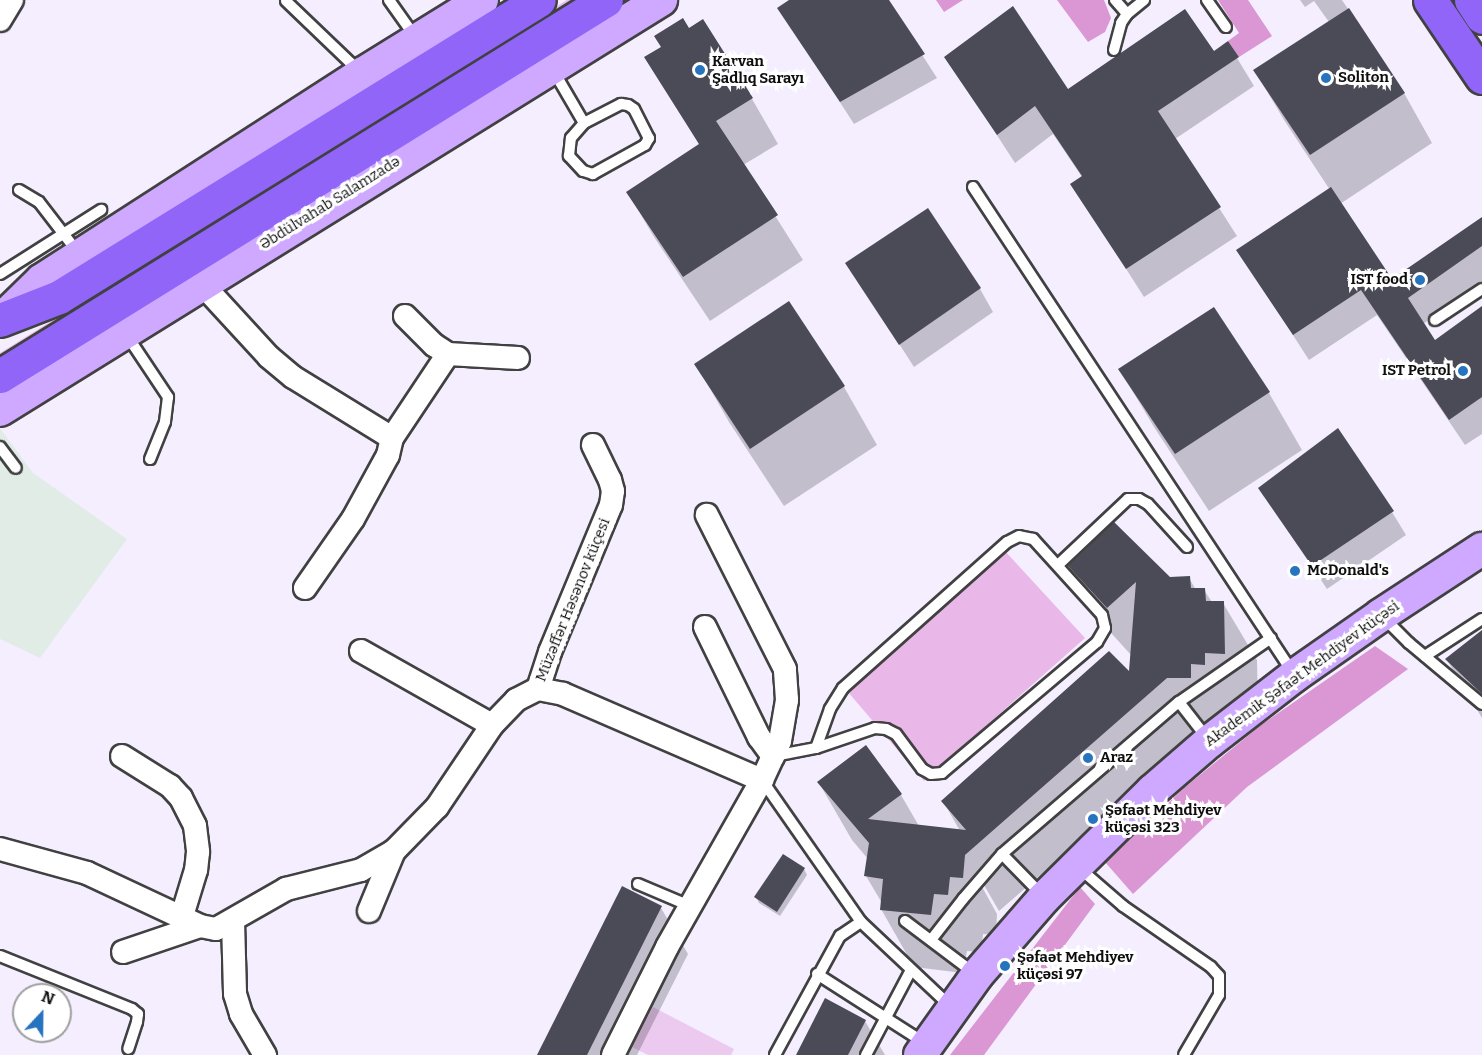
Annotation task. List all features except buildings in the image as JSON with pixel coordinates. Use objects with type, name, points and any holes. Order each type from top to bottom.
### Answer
[{"type":"main road","points":[[2,319],[42,280],[73,245],[418,41],[482,0]]},
{"type":"main road","points":[[2,319],[59,297],[539,0]]},
{"type":"main road","name":"Əbdülvahab Salamzadə","points":[[0,376],[606,0]]},
{"type":"main road","name":"Əbdülvahab Salamzadə","points":[[0,410],[201,283],[661,0]]},
{"type":"main road","points":[[1430,0],[1482,77]]},
{"type":"main road","points":[[1442,0],[1482,60]]},
{"type":"main road","points":[[1471,0],[1482,17]]},
{"type":"main road","name":"Akademik Şəfaət Mehdiyev küçəsi","points":[[924,1050],[977,975],[1044,898],[1075,865],[1209,741],[1294,676],[1381,615],[1482,549]]},
{"type":"street","points":[[0,20],[12,0]]},
{"type":"street","points":[[201,283],[269,357],[292,377],[392,438]]},
{"type":"street","points":[[405,316],[434,345],[448,354],[518,358]]},
{"type":"street","points":[[305,588],[352,519],[388,455],[392,438],[448,354]]},
{"type":"street","name":"Müzəffər Həsənov küçesi","points":[[123,952],[191,921],[216,928],[232,921],[265,898],[285,889],[361,870],[394,851],[437,807],[492,725],[516,700],[538,689],[550,652],[611,505],[613,491],[610,480],[593,445]]},
{"type":"street","points":[[613,1055],[690,906],[762,780],[780,741],[787,700],[785,669],[707,515]]},
{"type":"street","points":[[705,627],[759,737],[773,756]]},
{"type":"street","points":[[361,651],[492,725]]},
{"type":"street","points":[[538,689],[562,694],[762,780]]},
{"type":"street","points":[[0,849],[87,873],[191,921],[198,852],[195,826],[181,798],[170,786],[122,756]]},
{"type":"street","points":[[369,911],[394,851]]},
{"type":"street","points":[[232,921],[235,994],[241,1014],[265,1055]]},
{"type":"lane","points":[[389,0],[418,41]]},
{"type":"lane","points":[[1115,0],[1127,14]]},
{"type":"lane","points":[[1114,50],[1127,14],[1144,0]]},
{"type":"lane","points":[[1207,0],[1226,27]]},
{"type":"lane","points":[[286,1],[362,74]]},
{"type":"lane","points":[[551,67],[584,123]]},
{"type":"lane","points":[[621,104],[628,105],[634,109],[649,138],[645,145],[593,174],[583,171],[569,156],[571,138],[584,123],[621,104]]},
{"type":"lane","points":[[973,186],[1294,676]]},
{"type":"lane","points":[[19,190],[39,202],[73,245]]},
{"type":"lane","points":[[0,274],[73,245],[101,210]]},
{"type":"lane","points":[[1435,320],[1482,289]]},
{"type":"lane","points":[[124,331],[168,397],[165,422],[150,459]]},
{"type":"lane","points":[[0,447],[16,468]]},
{"type":"lane","points":[[1058,565],[1128,499],[1139,499],[1148,504],[1186,547]]},
{"type":"lane","points":[[773,756],[816,748],[875,728],[886,729],[896,734],[922,769],[932,774],[942,773],[1097,642],[1105,628],[1102,615],[1033,539],[1019,536],[1007,542],[843,688],[830,709],[816,748]]},
{"type":"lane","points":[[1381,615],[1482,704]]},
{"type":"lane","points":[[1425,656],[1482,619]]},
{"type":"lane","points":[[931,940],[963,898],[1002,854],[1179,702],[1271,638]]},
{"type":"lane","points":[[1179,702],[1209,741]]},
{"type":"lane","points":[[762,780],[861,922],[953,1008]]},
{"type":"lane","points":[[1002,854],[1044,898]]},
{"type":"lane","points":[[1075,865],[1123,906],[1210,967],[1219,976],[1219,995],[1184,1055]]},
{"type":"lane","points":[[638,884],[690,906]]},
{"type":"lane","points":[[904,921],[977,975]]},
{"type":"lane","points":[[775,1055],[817,974],[840,936],[861,922]]},
{"type":"lane","points":[[0,956],[132,1009],[138,1014],[128,1049]]},
{"type":"lane","points":[[866,1055],[911,970]]},
{"type":"lane","points":[[817,974],[886,1018],[924,1050]]},
{"type":"shaded area","points":[[567,0],[581,0],[0,360],[0,353]]},
{"type":"shaded area","points":[[936,0],[963,0],[944,12]]},
{"type":"shaded area","points":[[1057,0],[1104,0],[1111,18],[1105,32],[1088,42]]},
{"type":"shaded area","points":[[1218,0],[1248,0],[1272,36],[1239,57],[1228,41],[1239,33]]},
{"type":"shaded area","points":[[0,428],[33,473],[127,539],[40,658],[0,639]]},
{"type":"shaded area","points":[[1005,551],[1085,638],[924,781],[848,692]]},
{"type":"shaded area","points":[[1375,646],[1408,669],[1247,787],[1133,894],[1105,862],[1184,788],[1261,725]]},
{"type":"shaded area","points":[[1080,887],[1095,904],[984,1055],[950,1055]]},
{"type":"shaded area","points":[[653,1007],[734,1049],[731,1055],[648,1055],[632,1047]]},
{"type":"place","name":"Karvan Şadlıq Sarayı","points":[[700,70]]},
{"type":"place","name":"Soliton","points":[[1326,78]]},
{"type":"place","name":"IST food","points":[[1420,280]]},
{"type":"place","name":"IST Petrol","points":[[1463,371]]},
{"type":"place","name":"McDonald's","points":[[1295,571]]},
{"type":"place","name":"Araz","points":[[1088,758]]},
{"type":"place","name":"Şəfaət Mehdiyev küçəsi 323","points":[[1093,819]]},
{"type":"place","name":"Şəfaət Mehdiyev küçəsi 97","points":[[1005,966]]}]
